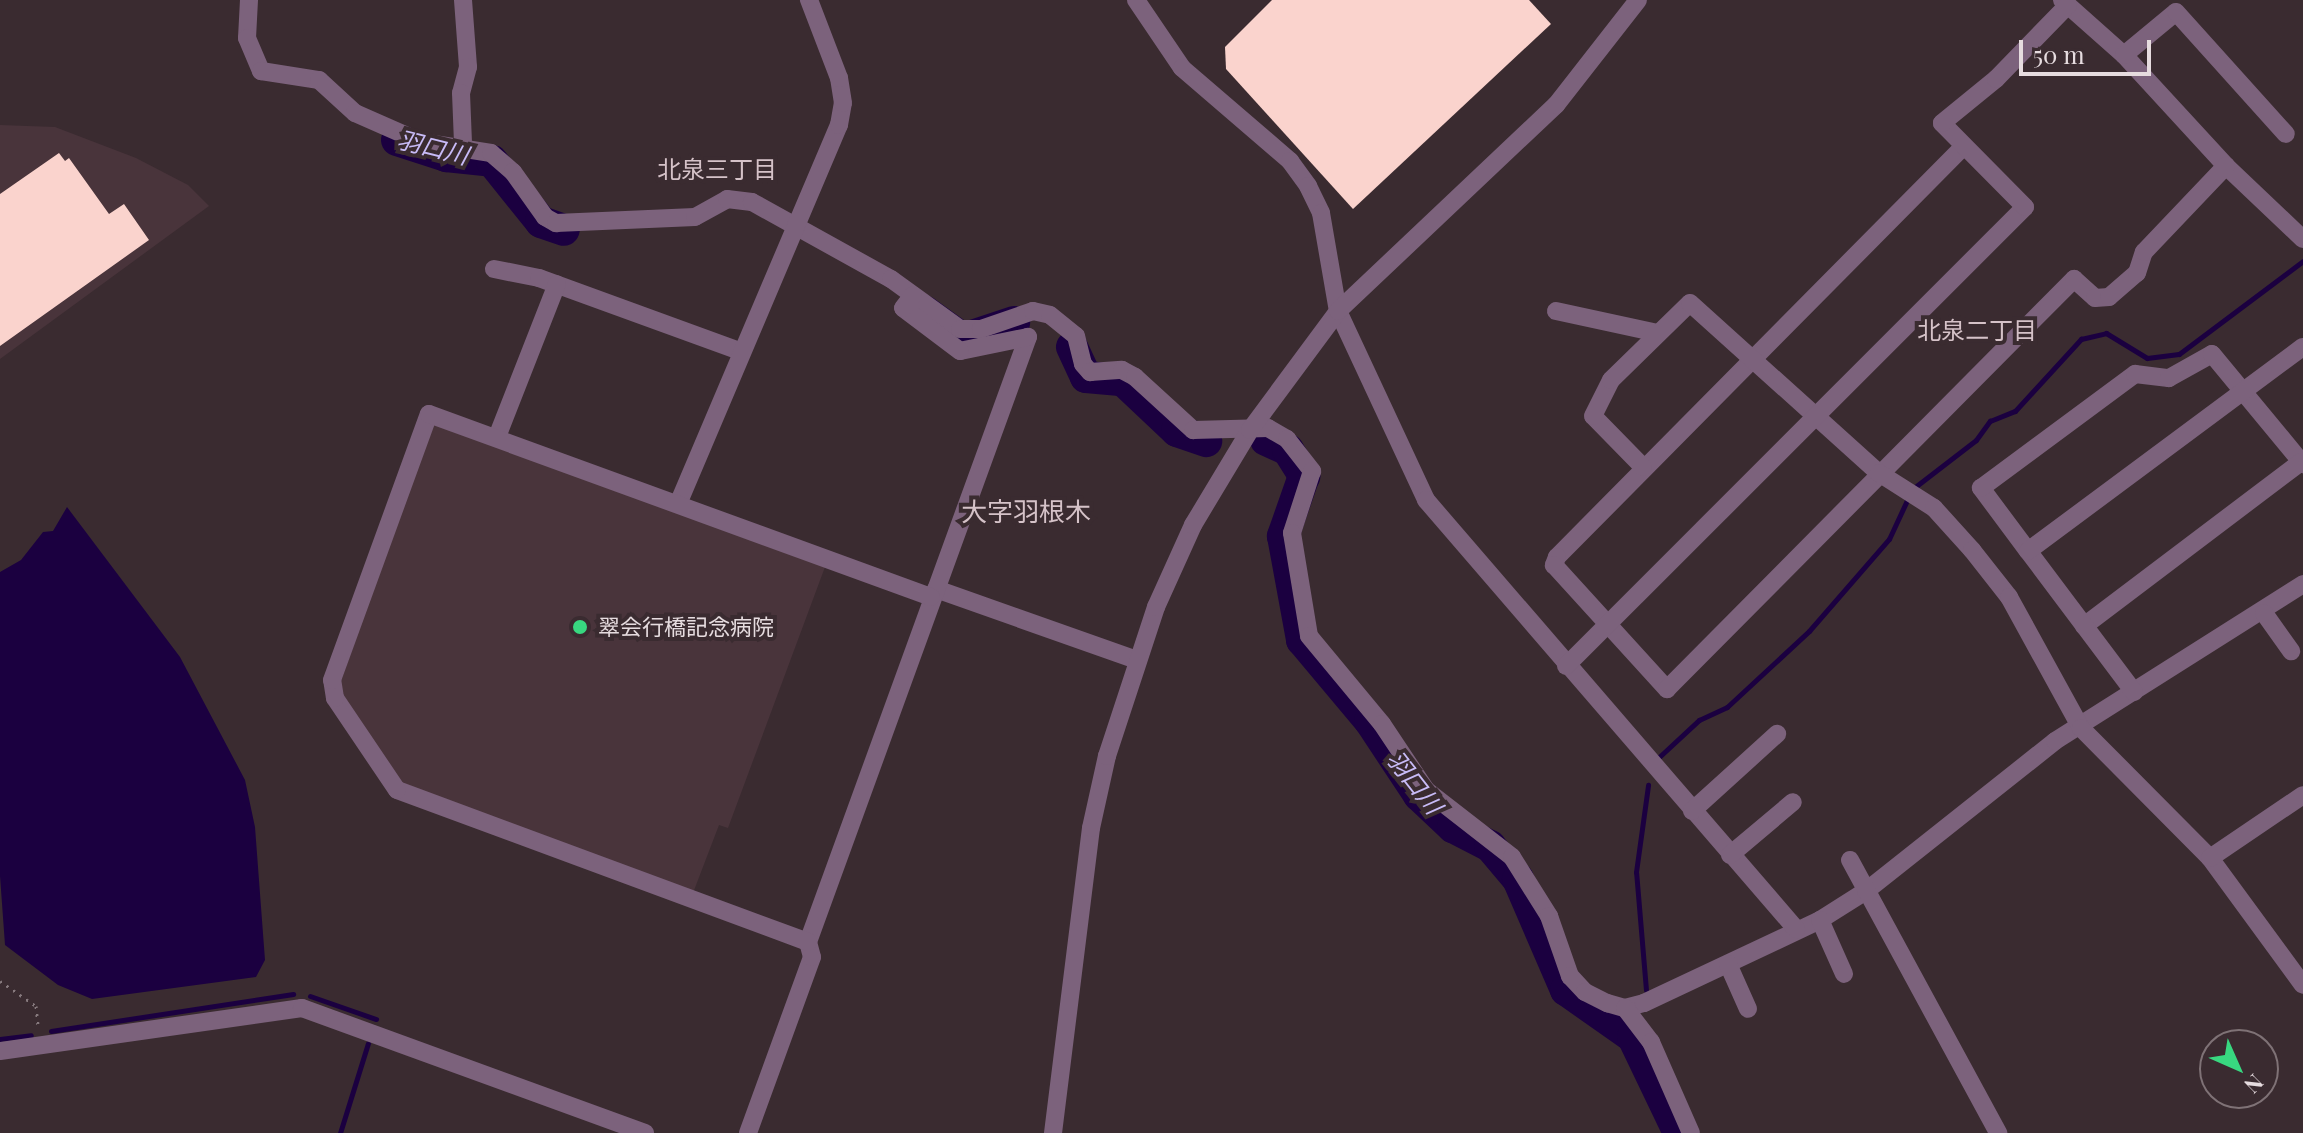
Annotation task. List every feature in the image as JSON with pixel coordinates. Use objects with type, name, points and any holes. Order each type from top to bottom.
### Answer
[{"type":"street","points":[[249,0],[247,38],[261,71],[319,80],[363,118],[421,142],[491,153],[513,172],[545,217],[556,223],[695,217],[736,199],[796,226],[969,332],[1015,314],[1050,315],[1076,336],[1083,364],[1090,372],[1122,370],[1135,377],[1193,430],[1268,428],[1287,439],[1312,471],[1292,533],[1309,636],[1382,724],[1426,790],[1453,815],[1487,833],[1521,869],[1549,916],[1570,976],[1585,992],[1625,1008],[1651,1042],[1691,1133]]},
{"type":"street","points":[[463,0],[468,67],[461,93],[463,142]]},
{"type":"street","points":[[678,504],[796,226],[843,103],[839,78],[809,0]]},
{"type":"street","points":[[1136,0],[1182,68],[1290,161],[1308,186],[1321,213],[1338,311],[1426,500],[1566,666],[1796,929]]},
{"type":"street","points":[[1053,1133],[1091,828],[1116,719],[1193,525],[1250,430],[1338,311],[1556,105],[1638,0]]},
{"type":"street","points":[[1566,666],[2025,207],[1942,123],[1996,79],[2065,3],[2124,55],[2226,166],[2303,239]]},
{"type":"street","points":[[2124,55],[2176,12],[2286,134]]},
{"type":"street","points":[[1963,147],[1750,357],[1643,467],[1554,565],[1610,621],[1615,636],[1667,689],[2074,279],[2095,298],[2109,297],[2137,273],[2144,252],[2226,166]]},
{"type":"street","points":[[494,269],[557,284],[742,352]]},
{"type":"street","points":[[497,437],[557,284]]},
{"type":"street","points":[[748,1133],[812,957],[808,942],[1028,337],[960,351],[903,308],[913,295]]},
{"type":"street","points":[[1643,467],[1593,416],[1611,380],[1690,303],[1879,473],[1934,508],[1972,550],[2009,597],[2081,728],[2210,858],[2303,985]]},
{"type":"street","points":[[1556,311],[1658,333]]},
{"type":"street","points":[[2028,551],[2303,347]]},
{"type":"street","points":[[2084,626],[2302,463],[2212,354],[2169,378],[2135,374],[1981,488],[2084,626],[2134,692]]},
{"type":"street","points":[[808,942],[397,790],[335,698],[332,680],[429,414],[934,593],[1137,660]]},
{"type":"street","points":[[1625,1008],[1820,920],[1866,891],[2008,776],[2134,692],[2264,613],[2303,584]]},
{"type":"street","points":[[2264,613],[2291,651]]},
{"type":"street","points":[[1692,811],[1777,734]]},
{"type":"street","points":[[2210,858],[2303,795]]},
{"type":"street","points":[[1730,855],[1793,802]]},
{"type":"street","points":[[1850,860],[1905,955],[1998,1133]]},
{"type":"street","points":[[1820,920],[1844,974]]},
{"type":"street","points":[[1728,964],[1748,1009]]},
{"type":"street","points":[[0,1051],[302,1008],[645,1133]]},
{"type":"path","points":[[0,981],[36,1006],[40,1045]]},
{"type":"shaded area","points":[[0,125],[55,127],[136,158],[188,185],[209,206],[0,359]]},
{"type":"shaded area","name":"翠会行橋記念病院","points":[[440,423],[825,567],[728,828],[719,825],[693,893],[398,784],[338,690],[430,426]]},
{"type":"shaded area","points":[[67,507],[180,657],[245,780],[255,827],[265,960],[256,977],[92,999],[58,985],[5,945],[0,876],[0,572],[21,560],[43,532],[53,531]]},
{"type":"building","points":[[1272,0],[1529,0],[1551,24],[1353,209],[1226,69],[1225,47]]},
{"type":"building","points":[[59,153],[65,161],[69,158],[109,214],[124,204],[149,240],[0,346],[0,194]]},
{"type":"waterway","name":"羽口川","points":[[397,140],[446,156],[492,161],[541,222],[564,230]]},
{"type":"waterway","points":[[1915,487],[1976,440],[1990,421],[2015,411],[2081,339],[2106,333],[2147,358],[2179,354],[2303,261]]},
{"type":"waterway","name":"羽口川","points":[[924,311],[963,339],[1014,322]]},
{"type":"waterway","name":"羽口川","points":[[1072,347],[1086,377],[1123,380],[1177,431],[1206,441]]},
{"type":"waterway","name":"羽口川","points":[[1266,440],[1288,450],[1304,476],[1283,536],[1302,640],[1370,721],[1419,795],[1453,827],[1490,846],[1518,879],[1566,990],[1633,1037],[1679,1133]]},
{"type":"waterway","points":[[1658,758],[1699,720],[1727,707],[1809,631],[1889,539],[1909,496]]},
{"type":"waterway","points":[[1646,990],[1636,872],[1648,785]]},
{"type":"waterway","points":[[51,1031],[293,994]]},
{"type":"waterway","points":[[310,996],[376,1019]]},
{"type":"waterway","points":[[0,1039],[31,1035]]},
{"type":"waterway","points":[[340,1133],[368,1043]]},
{"type":"place","name":"翠会行橋記念病院","points":[[580,627]]},
{"type":"district","name":"北泉三丁目","points":[[717,169]]},
{"type":"district","name":"北泉二丁目","points":[[1977,330]]},
{"type":"district","name":"大字羽根木","points":[[1026,511]]}]
